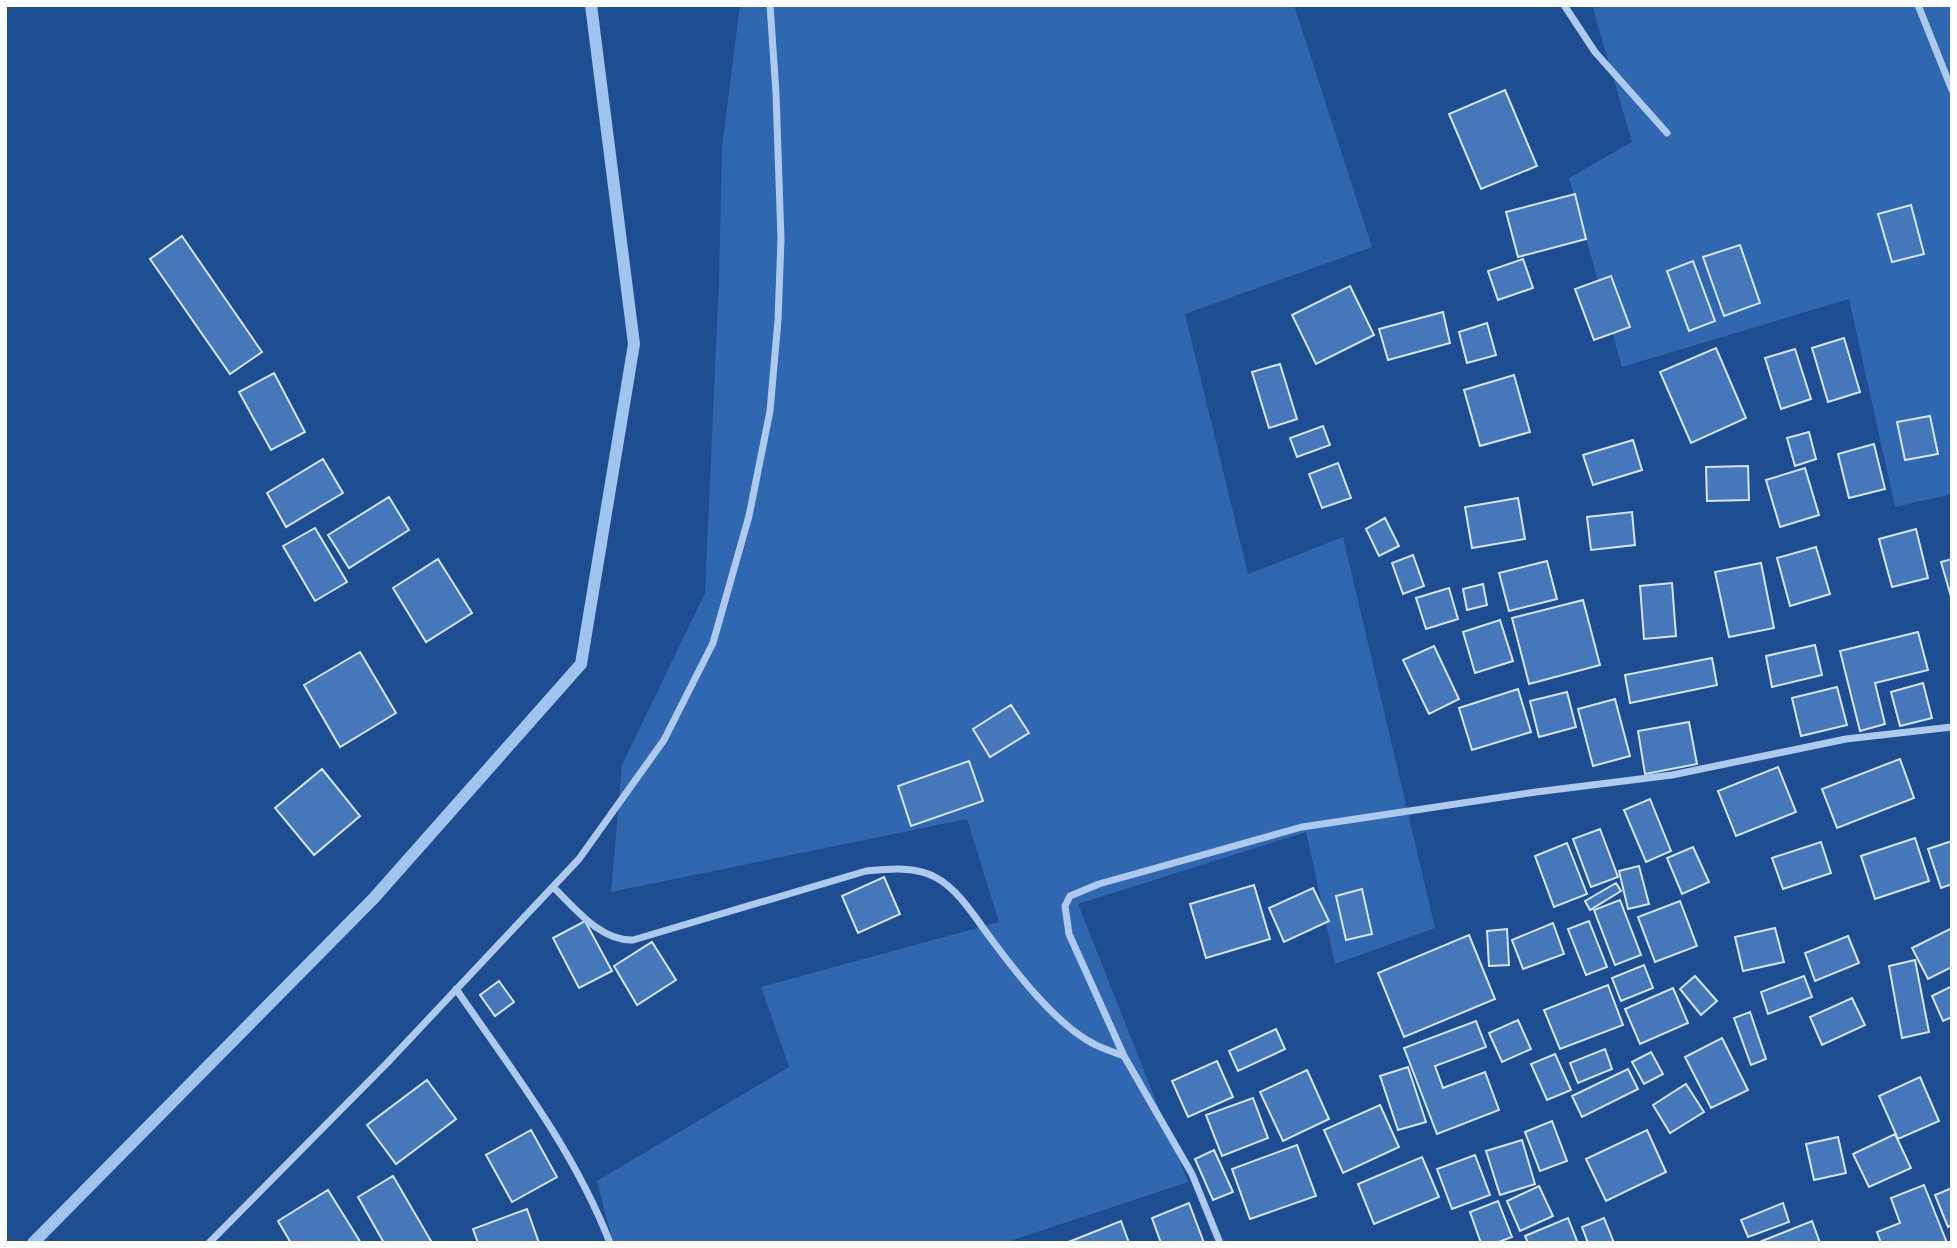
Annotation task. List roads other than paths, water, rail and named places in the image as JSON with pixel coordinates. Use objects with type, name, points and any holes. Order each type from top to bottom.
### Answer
[{"type":"street","points":[[209,1243],[579,859],[664,740],[713,643],[749,516],[770,411],[778,320],[781,239],[770,5]]},
{"type":"street","points":[[1564,5],[1595,52],[1667,133]]},
{"type":"street","points":[[1918,5],[1952,90]]},
{"type":"street","points":[[1220,1243],[1192,1174],[1124,1056],[1067,926],[1065,906],[1070,896],[1082,890],[1303,827],[1536,792],[1672,775],[1846,739],[1952,727]]},
{"type":"street","points":[[553,887],[604,933],[617,939],[632,940],[866,872],[896,869],[933,875],[968,907],[1010,965],[1076,1033],[1094,1045],[1124,1056]]},
{"type":"street","points":[[456,989],[550,1124],[574,1166],[610,1243]]},
{"type":"waterway","points":[[33,1243],[374,898],[581,664],[634,344],[591,5]]}]
